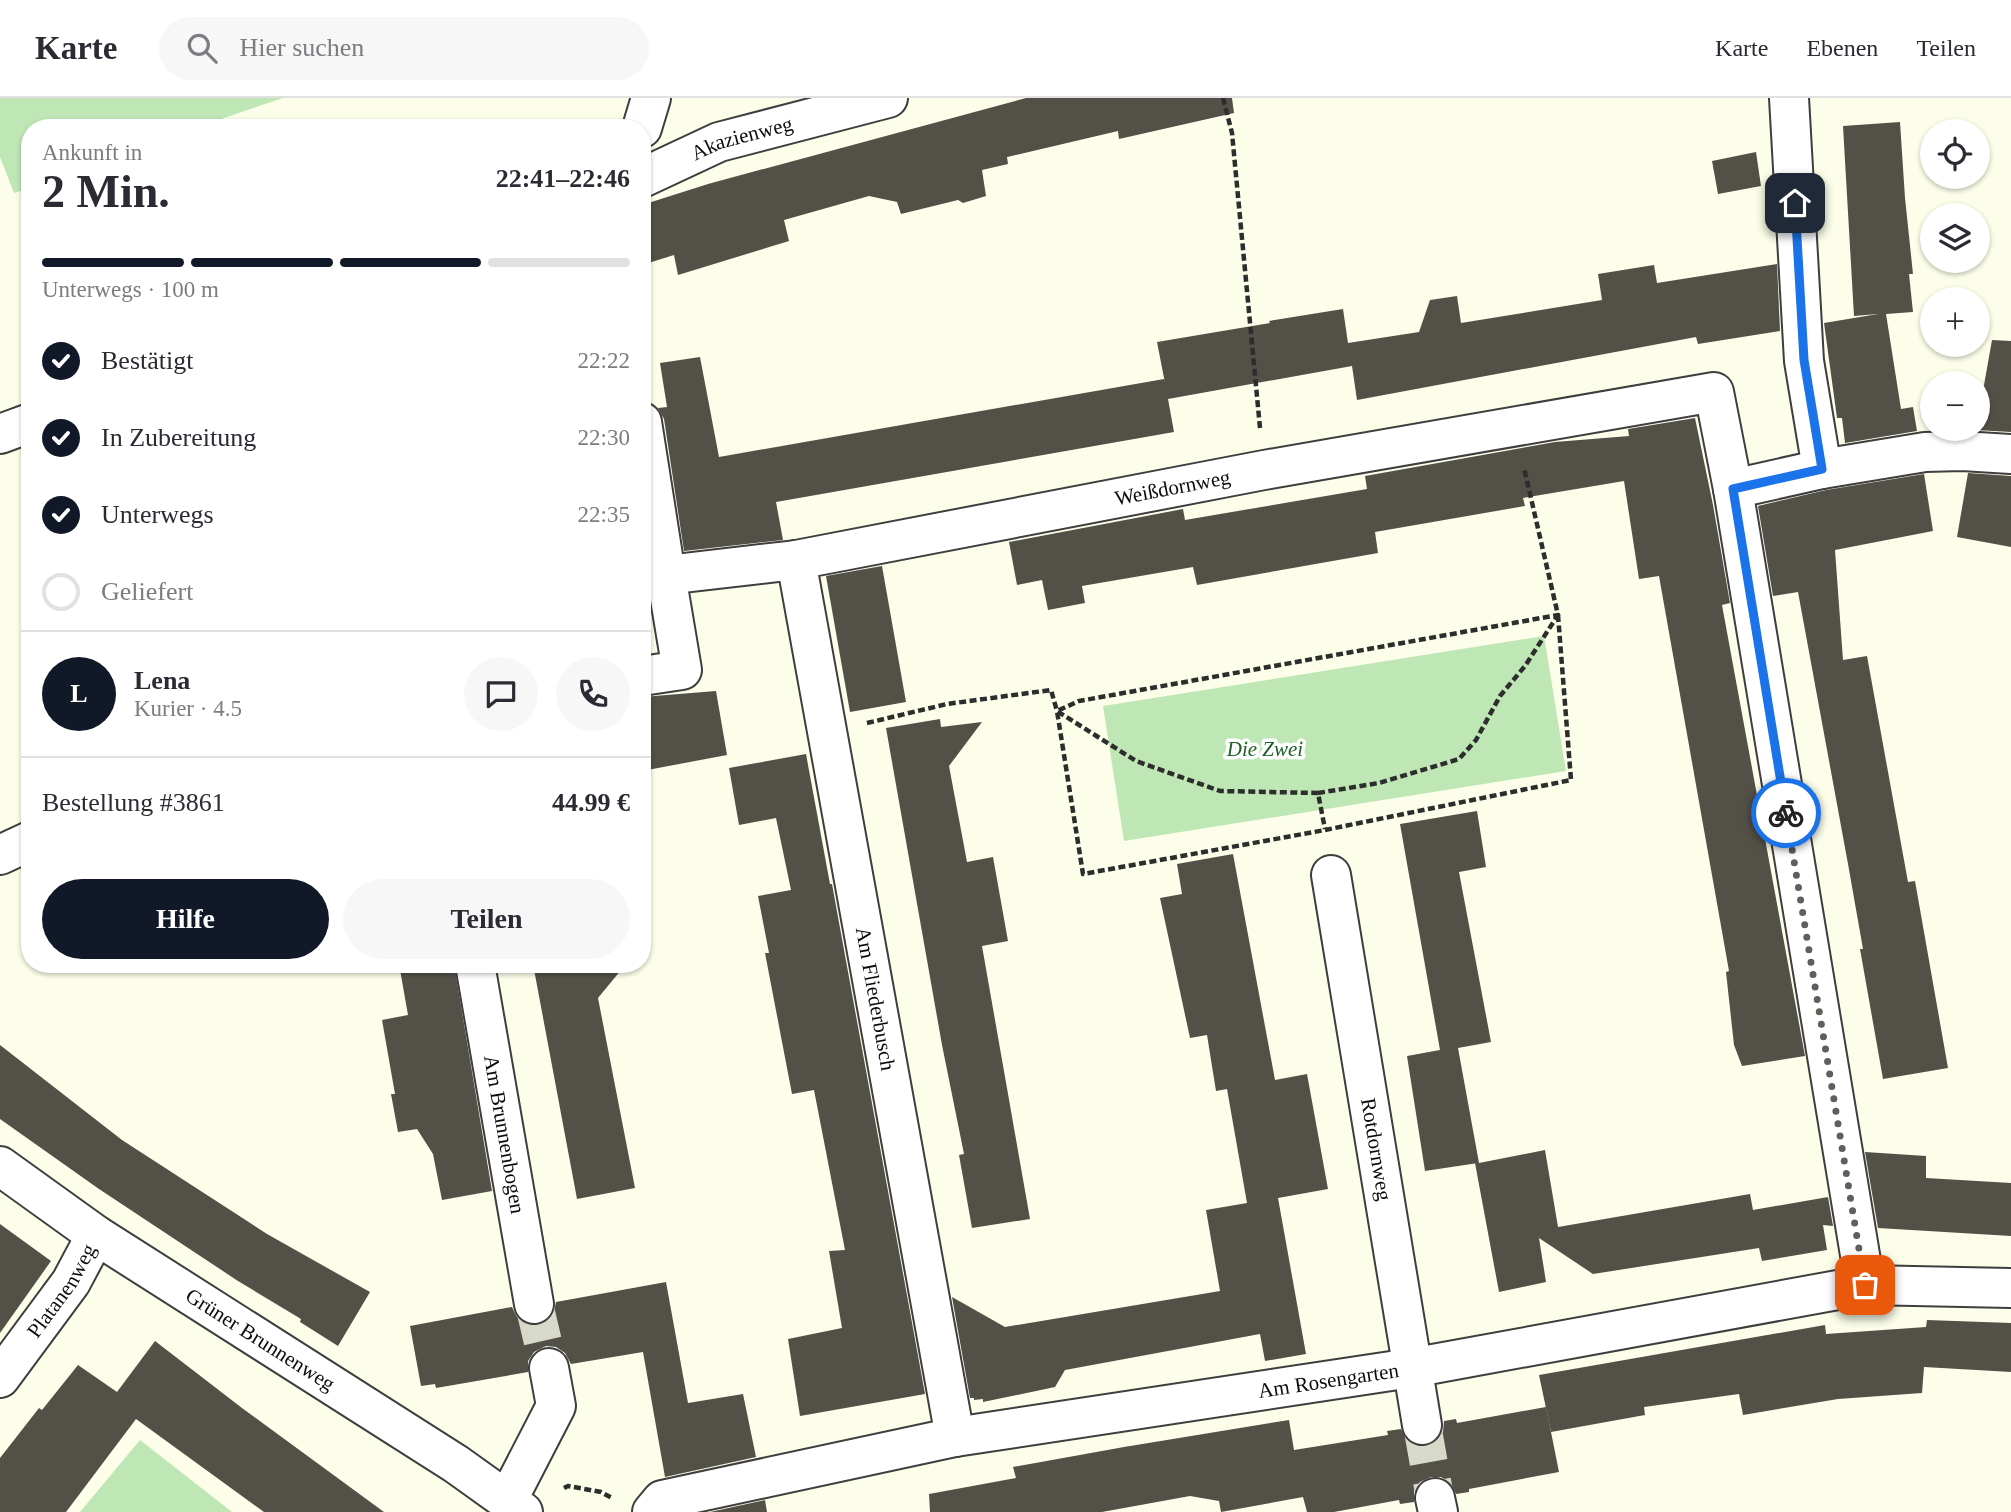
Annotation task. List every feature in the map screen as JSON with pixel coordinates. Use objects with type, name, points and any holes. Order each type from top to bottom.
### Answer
[{"type":"street","points":[[645,119],[651,98]]},
{"type":"street","name":"Akazienweg","points":[[651,174],[719,142],[888,98]]},
{"type":"street","points":[[1789,98],[1804,360],[1822,469]]},
{"type":"street","name":"Weißdornweg","points":[[666,575],[796,560],[1264,470],[1714,392],[1733,489]]},
{"type":"street","points":[[0,434],[21,426]]},
{"type":"street","points":[[1865,1285],[1733,489],[1822,469],[1925,452],[2011,454]]},
{"type":"street","points":[[651,479],[682,670],[651,675]]},
{"type":"street","name":"Am Fliederbusch","points":[[796,560],[955,1437]]},
{"type":"street","points":[[0,855],[21,845]]},
{"type":"street","name":"Rotdornweg","points":[[1331,875],[1422,1425]]},
{"type":"street","name":"Am Brunnenbogen","points":[[477,973],[534,1304]]},
{"type":"street","name":"Grüner Brunnenweg","points":[[0,1166],[96,1235],[456,1464],[515,1506]]},
{"type":"street","name":"Platanenweg","points":[[0,1378],[71,1282],[96,1235]]},
{"type":"street","name":"Am Rosengarten","points":[[636,1507],[955,1437],[1412,1368],[1865,1285],[2011,1288]]},
{"type":"street","points":[[515,1506],[556,1406],[549,1368]]},
{"type":"path","points":[[1223,98],[1232,133],[1264,470]]},
{"type":"path","points":[[827,732],[947,704],[1051,690],[1057,711],[1083,874],[1325,830],[1571,780],[1558,615],[1515,426]]},
{"type":"path","points":[[1057,711],[1079,701],[1558,615]]},
{"type":"path","points":[[1057,711],[1136,761],[1220,791],[1318,793],[1379,783],[1459,759],[1476,740],[1500,696],[1525,666],[1558,615]]},
{"type":"path","points":[[1318,793],[1331,875]]},
{"type":"path","points":[[560,1490],[568,1486],[601,1492],[636,1507]]},
{"type":"green space","points":[[0,98],[283,98],[222,119],[21,119],[21,191],[14,193],[0,157]]},
{"type":"green space","name":"Die Zwei","points":[[1544,636],[1566,771],[1124,841],[1103,706]]},
{"type":"green space","points":[[140,1440],[232,1512],[80,1512]]},
{"type":"building","points":[[1026,98],[1232,98],[1234,113],[1119,139],[1118,131],[1007,157],[1008,164],[982,170],[986,196],[963,203],[958,200],[901,214],[897,202],[869,196],[784,220],[789,241],[678,275],[674,255],[651,262],[651,202],[708,184]]},
{"type":"building","points":[[1900,122],[1913,274],[1909,274],[1913,312],[1886,314],[1901,409],[1913,407],[1917,431],[1845,443],[1842,418],[1837,418],[1824,323],[1878,314],[1854,316],[1843,126]]},
{"type":"building","points":[[1756,152],[1761,186],[1718,194],[1712,161]]},
{"type":"building","points":[[1777,264],[1780,331],[1698,344],[1696,337],[1357,400],[1352,366],[1168,399],[1174,432],[776,502],[783,540],[684,551],[664,419],[658,408],[667,407],[660,363],[700,357],[719,457],[1164,379],[1165,383],[1157,342],[1270,323],[1269,321],[1343,309],[1348,343],[1419,332],[1430,300],[1457,296],[1461,323],[1602,300],[1598,274],[1654,265],[1657,283]]},
{"type":"building","points":[[1992,340],[2011,341],[2011,432],[1990,431],[1990,371],[1986,371]]},
{"type":"building","points":[[1695,418],[1730,603],[1722,605],[1805,1056],[1742,1066],[1734,1045],[1726,972],[1729,971],[1659,576],[1639,579],[1624,481],[1523,498],[1525,506],[1375,532],[1378,553],[1197,585],[1193,567],[1082,586],[1085,603],[1048,610],[1042,580],[1017,585],[1009,542],[1183,509],[1185,520],[1367,489],[1365,476],[1555,442],[1629,436],[1628,429]]},
{"type":"building","points":[[1968,473],[2011,476],[2011,547],[1957,537]]},
{"type":"building","points":[[1924,474],[1933,531],[1835,550],[1843,660],[1867,656],[1908,882],[1915,881],[1948,1068],[1883,1079],[1860,949],[1863,949],[1798,592],[1773,596],[1758,506],[1826,490]]},
{"type":"building","points":[[882,566],[906,702],[850,712],[826,576]]},
{"type":"building","points":[[716,691],[727,755],[651,769],[651,696]]},
{"type":"building","points":[[940,719],[941,727],[982,722],[949,766],[967,862],[993,857],[1008,941],[982,946],[1030,1219],[972,1228],[959,1155],[964,1154],[886,728]]},
{"type":"building","points":[[806,754],[925,1394],[800,1416],[788,1339],[842,1328],[829,1251],[845,1250],[814,1090],[792,1094],[765,953],[769,953],[758,896],[791,890],[776,818],[739,825],[729,768]]},
{"type":"building","points":[[1477,811],[1486,867],[1459,872],[1491,1042],[1458,1048],[1479,1163],[1545,1150],[1558,1227],[1750,1194],[1753,1210],[1828,1197],[1833,1226],[1823,1225],[1827,1250],[1762,1261],[1759,1248],[1593,1274],[1539,1238],[1546,1282],[1499,1292],[1475,1163],[1425,1171],[1407,1056],[1440,1050],[1400,824]]},
{"type":"building","points":[[1233,854],[1275,1080],[1307,1074],[1328,1189],[1278,1198],[1306,1354],[1265,1361],[1260,1334],[1065,1370],[1055,1387],[983,1402],[983,1399],[974,1400],[970,1398],[952,1297],[1005,1327],[1220,1291],[1206,1210],[1247,1203],[1227,1089],[1216,1091],[1207,1035],[1190,1038],[1160,898],[1182,894],[1177,864]]},
{"type":"building","points":[[401,973],[456,973],[492,1191],[442,1200],[433,1154],[417,1129],[398,1132],[391,1094],[395,1094],[382,1020],[408,1015]]},
{"type":"building","points":[[535,973],[619,973],[598,998],[635,1188],[577,1199]]},
{"type":"building","points":[[0,1045],[122,1140],[267,1234],[370,1292],[338,1346],[300,1322],[301,1319],[238,1281],[99,1189],[0,1119]]},
{"type":"building","points":[[1865,1152],[1926,1156],[1926,1178],[2011,1183],[2011,1236],[1878,1228]]},
{"type":"building","points":[[0,1224],[51,1261],[0,1333]]},
{"type":"building","points":[[666,1282],[688,1403],[743,1394],[756,1457],[665,1477],[643,1352],[571,1364],[565,1353],[556,1347],[546,1346],[534,1352],[528,1361],[528,1372],[436,1388],[435,1384],[421,1386],[410,1326],[512,1307],[517,1317],[526,1324],[538,1325],[548,1320],[554,1312],[556,1302]]},
{"type":"building","points":[[1927,1320],[2011,1323],[2011,1372],[1924,1367],[1922,1393],[1838,1399],[1743,1415],[1739,1394],[1644,1407],[1645,1415],[1551,1432],[1539,1375],[1825,1325],[1826,1334],[1926,1327]]},
{"type":"building","points":[[155,1341],[384,1512],[264,1512],[136,1419],[66,1512],[0,1512],[0,1458],[39,1408],[42,1410],[78,1365],[117,1392]]},
{"type":"building","points":[[1546,1407],[1559,1472],[1469,1489],[1469,1492],[1456,1494],[1451,1483],[1441,1477],[1431,1477],[1420,1482],[1414,1491],[1414,1502],[1400,1504],[1399,1500],[1334,1512],[1307,1512],[1303,1497],[1221,1512],[1219,1501],[1190,1496],[1102,1512],[930,1512],[929,1494],[1016,1478],[1013,1467],[1124,1447],[1289,1420],[1294,1450],[1388,1435],[1387,1431],[1401,1429],[1406,1439],[1414,1445],[1425,1447],[1436,1441],[1443,1432],[1444,1421],[1456,1419],[1457,1423]]},
{"type":"building","points":[[765,1500],[767,1512],[710,1512]]},
{"type":"tunnel","points":[[534,1304],[549,1368]]},
{"type":"tunnel","points":[[1422,1425],[1435,1498]]},
{"type":"way so far","points":[[1786,813],[1865,1285]]},
{"type":"route","points":[[1786,813],[1733,489],[1822,469],[1804,360],[1795,203]]}]
